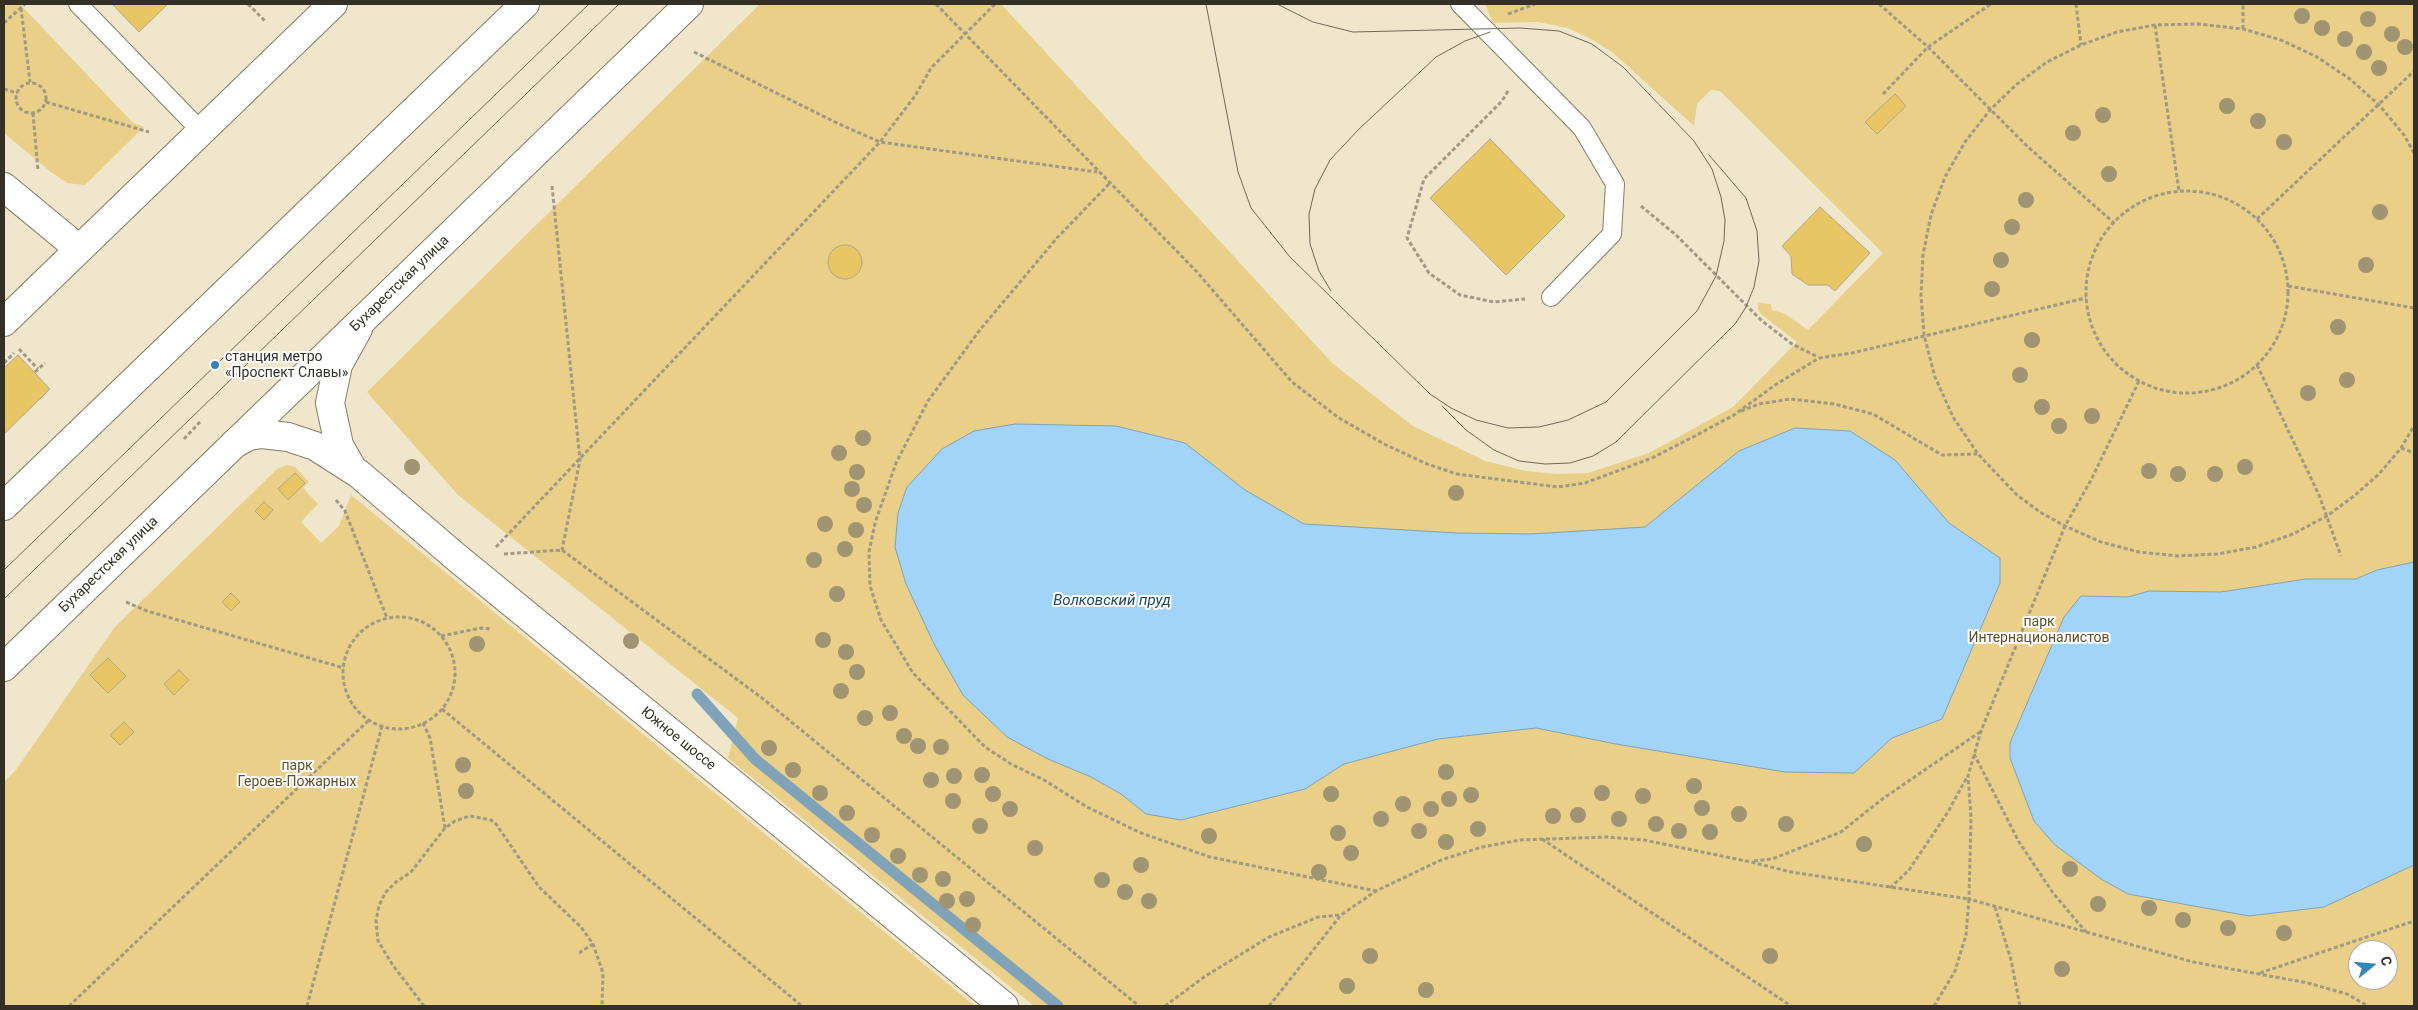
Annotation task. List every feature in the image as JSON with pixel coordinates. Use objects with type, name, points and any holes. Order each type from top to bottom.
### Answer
[{"type":"street","points":[[4,322],[333,4]]},
{"type":"street","points":[[4,506],[525,4]]},
{"type":"street","name":"Бухарестская улица","points":[[4,667],[688,4]]},
{"type":"street","points":[[4,187],[79,249]]},
{"type":"street","name":"Южное шоссе","points":[[354,471],[339,446],[330,403],[338,366],[367,316]]},
{"type":"street","name":"Южное шоссе","points":[[234,444],[249,436],[262,434],[288,437],[315,446],[354,471],[456,557],[1004,1006]]},
{"type":"lane","points":[[78,4],[200,132]]},
{"type":"lane","points":[[1460,4],[1582,128],[1615,184],[1612,234],[1551,297]]},
{"type":"path","points":[[4,23],[25,4]]},
{"type":"path","points":[[248,4],[265,21]]},
{"type":"path","points":[[936,4],[1109,184],[1197,272],[1292,382],[1339,418],[1386,445],[1427,464],[1457,474],[1558,487],[1585,483],[1652,458],[1735,413],[1818,358],[1852,353],[2086,298]]},
{"type":"path","points":[[495,548],[880,142],[915,96],[931,68],[995,4]]},
{"type":"path","points":[[1879,4],[1928,46],[2028,147],[2114,222]]},
{"type":"path","points":[[1883,94],[1928,46],[1991,4]]},
{"type":"path","points":[[2076,4],[2080,45]]},
{"type":"path","points":[[2243,4],[2243,29]]},
{"type":"path","points":[[21,8],[30,82]]},
{"type":"path","points":[[2414,153],[2404,136],[2380,106],[2350,79],[2317,57],[2281,40],[2243,29],[2199,24],[2155,25],[2117,32],[2080,45],[2047,62],[1990,110],[1961,149],[1945,177],[1931,215],[1922,263],[1921,295],[1924,335],[1935,377],[1953,417],[1978,454],[2017,495],[2064,526],[2101,542],[2139,552],[2178,556],[2217,554],[2256,547],[2293,534],[2327,516],[2379,474],[2401,448],[2414,426]]},
{"type":"path","points":[[2155,25],[2179,191]]},
{"type":"path","points":[[694,52],[880,142],[1098,172]]},
{"type":"path","points":[[1524,69],[1502,100],[1424,178],[1407,238],[1429,273],[1460,295],[1494,302],[1551,297]]},
{"type":"path","points":[[2257,219],[2380,106],[2414,71]]},
{"type":"path","points":[[30,82],[41,86],[45,90],[46,102],[39,111],[33,113],[22,110],[18,105],[17,93],[24,84],[30,82]]},
{"type":"path","points":[[4,90],[17,93]]},
{"type":"path","points":[[46,102],[149,132]]},
{"type":"path","points":[[33,113],[38,174]]},
{"type":"path","points":[[1109,184],[1057,238],[979,331],[928,401],[896,463],[875,523],[869,552],[870,586],[881,620],[913,673],[986,747],[1011,764],[1044,780],[1087,807],[1156,839],[1210,857],[1376,891]]},
{"type":"path","points":[[1615,184],[1676,234],[1762,321],[1792,344],[1818,358]]},
{"type":"path","points":[[552,186],[580,460],[562,550]]},
{"type":"path","points":[[2179,191],[2200,192],[2221,197],[2241,206],[2257,219],[2270,234],[2279,250],[2288,286],[2287,308],[2282,329],[2271,349],[2257,365],[2240,378],[2221,387],[2200,392],[2180,393],[2158,389],[2139,381],[2122,369],[2108,355],[2097,338],[2090,319],[2086,298],[2087,278],[2092,257],[2101,239],[2114,222],[2127,210],[2143,201],[2179,191]]},
{"type":"path","points":[[2288,286],[2414,308]]},
{"type":"path","points":[[4,363],[18,349],[36,371],[44,363]]},
{"type":"path","points":[[2257,365],[2327,516],[2341,556]]},
{"type":"path","points":[[1890,889],[1909,870],[1948,812],[1968,776],[1981,731],[2064,526],[2091,480],[2139,381]]},
{"type":"path","points":[[1735,413],[1759,404],[1790,399],[1834,404],[1873,414],[1942,455],[1978,454]]},
{"type":"path","points":[[184,439],[200,422]]},
{"type":"path","points":[[2401,448],[2414,453]]},
{"type":"path","points":[[335,499],[345,511],[387,618]]},
{"type":"path","points":[[498,554],[562,550],[762,698],[1139,1006]]},
{"type":"path","points":[[126,602],[146,611],[344,668]]},
{"type":"path","points":[[406,617],[426,623],[447,644],[454,662],[454,682],[448,700],[442,709],[423,723],[403,728],[382,726],[369,720],[360,712],[347,692],[344,668],[348,651],[357,636],[371,625],[387,618],[406,617]]},
{"type":"path","points":[[442,709],[802,1006]]},
{"type":"path","points":[[69,1006],[369,720]]},
{"type":"path","points":[[423,723],[430,738],[445,828]]},
{"type":"path","points":[[307,1006],[382,726]]},
{"type":"path","points":[[1751,862],[1772,859],[1841,832],[1881,800],[1981,731]]},
{"type":"path","points":[[1974,754],[2019,842],[2053,893],[2087,933]]},
{"type":"path","points":[[1934,1006],[1955,971],[1966,934],[1969,899],[1971,817],[1968,776]]},
{"type":"path","points":[[424,1006],[384,953],[378,940],[376,920],[385,893],[396,882],[411,872],[445,828],[456,821],[470,816],[491,820],[508,840],[539,887],[581,927],[593,944],[603,973],[602,1006]]},
{"type":"path","points":[[1269,1006],[1341,915],[1376,891],[1441,860],[1482,847],[1542,839],[1607,837],[1644,840],[1792,872],[1890,889],[1969,899],[2193,962],[2260,974],[2347,994],[2368,1006]]},
{"type":"path","points":[[1542,839],[1791,1006]]},
{"type":"path","points":[[1994,906],[2011,960],[2020,1006]]},
{"type":"path","points":[[1165,1006],[1204,977],[1269,937],[1318,917],[1341,915]]},
{"type":"path","points":[[2260,974],[2414,920]]},
{"type":"path","points":[[580,953],[593,944]]},
{"type":"green space","points":[[8,4],[20,4],[133,123],[144,127],[85,185],[67,183],[4,133],[4,8]]},
{"type":"green space","name":"парк Интернационалистов","points":[[760,4],[1001,4],[1333,364],[1413,426],[1485,461],[1526,471],[1557,474],[1588,473],[1649,453],[1733,407],[1797,342],[1761,314],[1758,309],[1759,303],[1771,304],[1772,310],[1785,314],[1808,330],[1883,253],[1720,91],[1711,90],[1697,104],[1694,126],[1612,52],[1591,39],[1568,28],[1538,22],[1493,23],[1485,4],[2414,4],[2414,1006],[1034,1006],[728,758],[738,718],[458,495],[367,392]]},
{"type":"green space","name":"парк Героев-Пожарных","points":[[287,465],[295,467],[309,482],[303,488],[318,504],[301,522],[321,543],[339,526],[351,495],[975,1006],[4,1006],[4,782],[16,770],[114,628],[277,469]]},
{"type":"water","name":"Волковский пруд","points":[[1015,424],[1116,426],[1185,443],[1245,490],[1304,524],[1457,533],[1531,534],[1645,527],[1739,451],[1795,428],[1850,431],[1895,460],[1949,523],[2000,558],[2000,583],[1942,719],[1892,738],[1854,773],[1785,772],[1616,744],[1536,728],[1438,739],[1344,764],[1305,789],[1181,820],[1146,814],[1121,794],[1091,777],[1048,759],[1007,737],[963,695],[934,644],[906,584],[895,547],[898,513],[907,487],[942,449],[974,431]]},
{"type":"water","points":[[2414,562],[2414,865],[2324,907],[2249,916],[2128,894],[2101,879],[2055,845],[2034,821],[2010,758],[2010,743],[2064,617],[2081,596],[2128,597],[2149,591],[2221,592],[2306,579],[2356,579],[2377,570]]},
{"type":"building","points":[[112,4],[168,4],[139,32]]},
{"type":"building","points":[[1895,94],[1906,106],[1877,134],[1865,122]]},
{"type":"building","points":[[1490,139],[1565,216],[1506,275],[1430,198]]},
{"type":"building","points":[[1820,207],[1870,253],[1835,291],[1828,285],[1808,285],[1792,274],[1791,256],[1782,246]]},
{"type":"building","points":[[845,245],[852,246],[857,250],[861,255],[861,269],[857,274],[852,278],[845,279],[838,278],[833,274],[829,269],[828,262],[829,255],[833,250],[838,246]]},
{"type":"building","points":[[18,355],[50,389],[4,434],[4,368]]},
{"type":"building","points":[[295,473],[305,483],[288,500],[278,489]]},
{"type":"building","points":[[264,502],[273,510],[264,520],[255,511]]},
{"type":"building","points":[[231,593],[240,602],[231,611],[222,602]]},
{"type":"building","points":[[108,658],[126,676],[108,693],[90,675]]},
{"type":"building","points":[[179,670],[189,680],[174,695],[164,684]]},
{"type":"building","points":[[124,722],[134,732],[120,745],[110,735]]},
{"type":"waterway","points":[[697,694],[755,759],[1058,1006]]},
{"type":"tram line","points":[[4,570],[589,4]]},
{"type":"tram line","points":[[4,599],[619,4]]},
{"type":"tram line","points":[[1206,4],[1238,172],[1251,208],[1290,257],[1430,394],[1451,408],[1476,420],[1508,428],[1539,427],[1568,420],[1606,402],[1697,311],[1716,276],[1724,241],[1725,220],[1721,197],[1712,169],[1694,141],[1623,67],[1592,44],[1559,31],[1520,28],[1353,32],[1313,22],[1277,4]]},
{"type":"tram line","points":[[1331,291],[1319,271],[1310,244],[1309,214],[1315,189],[1330,160],[1358,130],[1436,57],[1465,41],[1490,32]]},
{"type":"tram line","points":[[1442,406],[1466,430],[1494,450],[1519,461],[1545,464],[1570,463],[1593,456],[1616,442],[1735,324],[1746,307],[1754,287],[1759,261],[1757,231],[1746,198],[1709,155]]},
{"type":"place","name":"станция метро «Проспект Славы»","points":[[215,365]]}]
